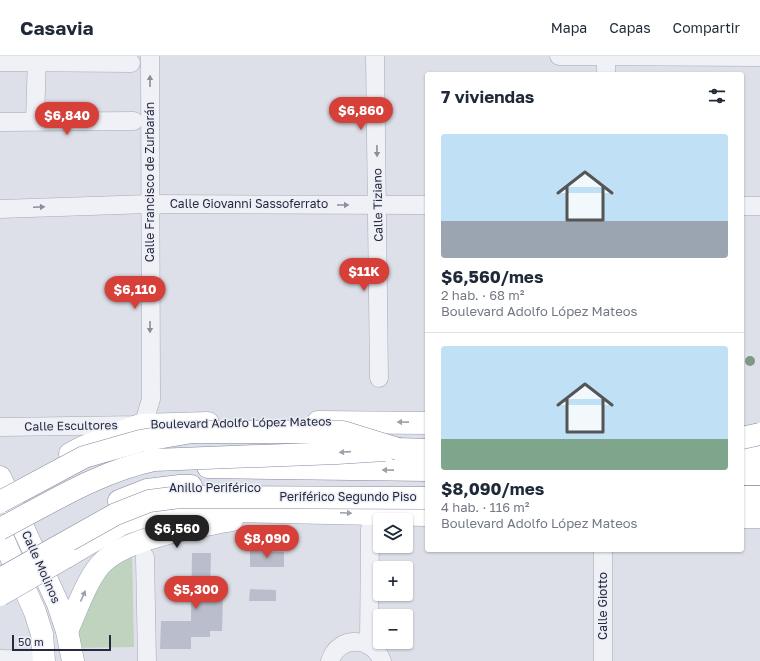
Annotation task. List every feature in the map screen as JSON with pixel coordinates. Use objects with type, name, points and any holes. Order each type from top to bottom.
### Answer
[{"type":"main road","name":"Boulevard Adolfo López Mateos","points":[[0,494],[10,480],[83,447],[140,425],[168,423],[425,423]]},
{"type":"main road","points":[[0,502],[84,457],[140,441],[192,432],[343,432],[398,449]]},
{"type":"main road","points":[[744,434],[760,434]]},
{"type":"main road","points":[[744,438],[760,434]]},
{"type":"main road","points":[[0,531],[93,480],[132,464],[154,460],[398,449],[425,450]]},
{"type":"main road","points":[[744,458],[760,457]]},
{"type":"main road","points":[[744,461],[760,462]]},
{"type":"main road","name":"Anillo Periférico","points":[[0,537],[42,513],[95,486],[135,472],[181,467],[425,470]]},
{"type":"main road","points":[[744,474],[760,474]]},
{"type":"main road","name":"Calle Molinos","points":[[10,480],[58,604],[67,631],[73,661]]},
{"type":"main road","name":"Anillo Periférico","points":[[0,569],[118,502],[147,490],[180,486],[425,491]]},
{"type":"main road","name":"Periférico Segundo Piso","points":[[0,579],[116,514],[149,501],[180,497],[425,498]]},
{"type":"main road","points":[[744,498],[760,498]]},
{"type":"main road","points":[[0,595],[122,524],[151,514],[180,510],[425,515]]},
{"type":"main road","points":[[67,631],[92,577],[104,561],[121,550],[152,538],[190,528],[238,519],[313,512]]},
{"type":"main road","points":[[744,517],[760,517]]},
{"type":"main road","name":"Calle Molinos","points":[[0,531],[35,612],[42,634],[44,660]]},
{"type":"street","name":"Calle Francisco de Zurbarán","points":[[140,425],[145,419],[149,410],[150,399],[150,56]]},
{"type":"street","name":"Calle Tiziano","points":[[375,56],[379,378]]},
{"type":"street","points":[[559,56],[606,62],[760,57]]},
{"type":"street","points":[[0,62],[37,59],[131,63]]},
{"type":"street","points":[[35,121],[37,59]]},
{"type":"street","points":[[0,122],[134,121]]},
{"type":"street","name":"Calle Giovanni Sassoferrato","points":[[0,209],[150,204],[425,205]]},
{"type":"street","points":[[744,206],[760,206]]},
{"type":"street","points":[[744,428],[760,424]]},
{"type":"street","name":"Calle Escultores","points":[[2,427],[140,425]]},
{"type":"street","points":[[369,644],[370,528]]},
{"type":"street","name":"Calle Giotto","points":[[603,552],[603,661]]},
{"type":"street","points":[[145,557],[147,661]]},
{"type":"street","points":[[330,661],[332,655],[338,647],[348,642],[358,641],[369,644],[380,655],[382,661]]},
{"type":"street","points":[[0,659],[44,660]]},
{"type":"green space","points":[[132,550],[134,647],[75,648],[74,625],[95,579]]},
{"type":"building","points":[[250,551],[284,552],[284,567],[250,567]]},
{"type":"building","points":[[192,553],[211,553],[210,595],[223,595],[222,631],[210,631],[210,637],[191,637],[191,649],[160,649],[161,621],[191,621]]},
{"type":"building","points":[[250,589],[276,590],[276,601],[249,601]]}]
